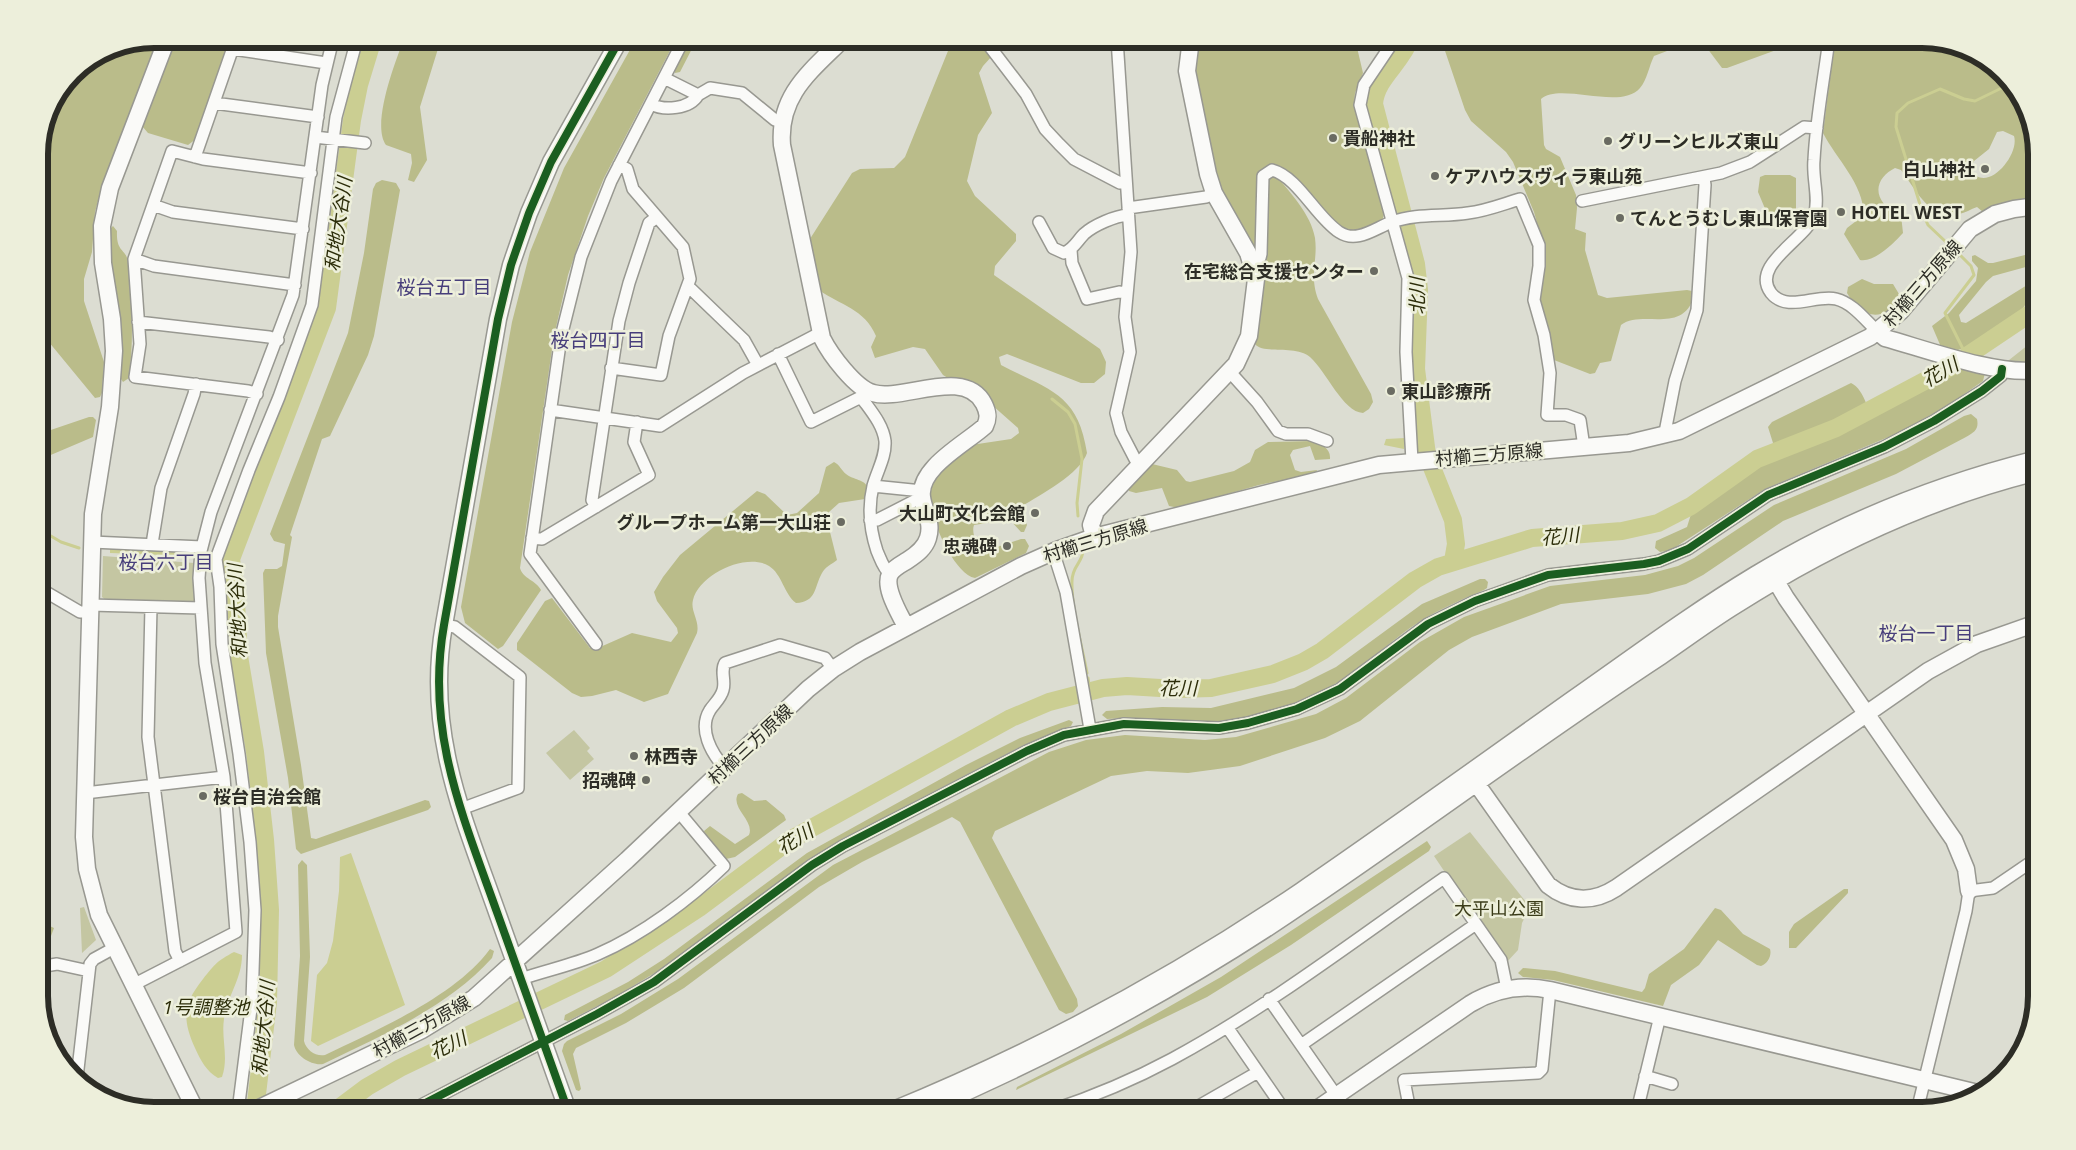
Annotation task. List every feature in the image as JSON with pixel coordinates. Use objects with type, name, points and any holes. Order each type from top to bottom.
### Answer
[{"type":"street","points":[[164,48],[110,188],[104,213],[102,251],[113,329],[114,351],[110,407],[95,500],[92,542],[84,837],[88,877],[99,915],[192,1102]]},
{"type":"street","points":[[195,157],[234,48]]},
{"type":"street","points":[[254,48],[326,63]]},
{"type":"street","points":[[133,984],[236,932],[224,777],[205,663],[199,578],[202,547],[211,512],[278,340],[295,285],[326,63],[330,48]]},
{"type":"street","points":[[239,1102],[252,1001],[255,910],[241,764],[222,651],[220,588],[216,559],[249,470],[279,397],[312,305],[344,82],[354,48]]},
{"type":"street","points":[[565,1102],[460,809],[448,768],[440,714],[439,673],[444,625],[498,319],[514,256],[532,204],[551,162],[615,48]]},
{"type":"street","points":[[596,644],[530,554],[532,538],[561,337],[575,277],[594,218],[679,48]]},
{"type":"street","points":[[834,48],[797,87],[787,105],[783,121],[782,145],[820,332],[832,354],[863,393],[884,438],[884,454],[873,486],[870,520],[875,545],[885,570],[890,574]]},
{"type":"street","points":[[991,48],[1026,94],[1045,129],[1074,159],[1120,183],[1126,183]]},
{"type":"street","points":[[1117,48],[1131,259],[1125,317],[1130,352],[1116,413],[1121,432],[1135,460],[1140,464]]},
{"type":"street","points":[[1094,537],[1091,525],[1093,515],[1229,372],[1244,350],[1251,328],[1256,287],[1252,261],[1214,193],[1208,174],[1188,79],[1187,62],[1189,48]]},
{"type":"street","points":[[1389,48],[1364,85],[1360,105],[1400,220],[1408,278],[1406,352],[1415,460]]},
{"type":"street","points":[[1828,48],[1813,168],[1816,207],[1814,215],[1805,230],[1769,268],[1767,284],[1776,298],[1784,302],[1828,298],[1844,302],[1885,338],[2002,369],[2028,370]]},
{"type":"street","points":[[664,78],[698,95]]},
{"type":"street","points":[[651,104],[658,108],[686,105],[710,88],[742,93],[775,120],[783,121]]},
{"type":"street","points":[[214,103],[318,117]]},
{"type":"street","points":[[1582,201],[1704,178],[1750,162],[1804,127],[1818,128]]},
{"type":"street","points":[[316,137],[363,143]]},
{"type":"street","points":[[257,394],[248,391],[136,377],[140,344],[134,259],[172,151],[195,157],[311,173]]},
{"type":"street","points":[[611,368],[661,375],[669,336],[690,279],[683,247],[633,189],[627,169],[619,165]]},
{"type":"street","points":[[1252,261],[1260,258],[1261,254],[1263,176],[1272,170],[1288,178],[1341,234],[1348,236],[1363,235],[1400,220],[1469,213],[1520,199],[1539,245],[1540,266],[1534,300],[1544,334],[1550,373],[1547,415],[1566,416],[1580,420],[1584,447]]},
{"type":"street","points":[[1669,434],[1666,427],[1675,381],[1698,302],[1704,178]]},
{"type":"street","points":[[1039,222],[1056,251],[1064,253],[1071,250],[1091,229],[1128,212],[1206,197],[1214,193]]},
{"type":"street","points":[[153,205],[173,212],[304,228]]},
{"type":"street","name":"村櫛三方原線","points":[[272,1102],[440,1020],[474,998],[833,669],[906,627],[1053,551],[1094,537],[1351,471],[1415,460],[1629,443],[1669,434],[1704,420],[1846,351],[1878,332],[1900,312],[1970,229],[1986,218],[2004,211],[2028,207]]},
{"type":"street","points":[[596,507],[592,500],[619,321],[629,282],[649,223],[657,217]]},
{"type":"street","points":[[1071,250],[1072,263],[1087,299],[1120,292],[1127,293]]},
{"type":"street","points":[[134,259],[154,266],[295,285]]},
{"type":"street","points":[[687,288],[691,289],[744,340],[758,365]]},
{"type":"street","points":[[138,322],[269,337],[278,340]]},
{"type":"street","points":[[550,410],[660,426],[758,365],[820,332]]},
{"type":"street","points":[[778,354],[811,422],[863,393],[880,394],[950,386],[974,393],[984,403],[988,416],[985,426],[928,472],[922,494],[930,524],[928,538],[921,551],[890,574]]},
{"type":"street","points":[[427,1102],[597,1014],[654,982],[812,865],[843,846],[1027,751],[1064,735],[1090,729],[1144,724],[1190,728],[1219,728],[1248,723],[1312,703],[1340,689],[1428,624],[1475,600],[1548,575],[1644,564],[1674,556],[1768,495],[1884,447],[1934,421],[1982,391],[2001,376],[2002,369]]},
{"type":"street","points":[[1229,372],[1257,402],[1278,431],[1286,434],[1308,434],[1327,441]]},
{"type":"street","points":[[152,544],[161,488],[196,384]]},
{"type":"street","points":[[532,538],[542,539],[649,475],[634,442],[637,422]]},
{"type":"street","points":[[961,1102],[1196,972],[1308,901],[1597,698],[1735,605],[1772,574],[1851,524],[1916,497],[1983,474],[2028,462]]},
{"type":"street","points":[[912,1102],[972,1076],[1074,1026],[1165,976],[1238,932],[1332,869],[1691,616],[1772,574],[1920,509],[1986,486],[2028,474]]},
{"type":"street","points":[[873,486],[922,494]]},
{"type":"street","points":[[870,520],[877,520],[922,494]]},
{"type":"street","points":[[92,542],[202,547]]},
{"type":"street","points":[[1053,551],[1066,592],[1090,729]]},
{"type":"street","points":[[890,574],[890,590],[906,627]]},
{"type":"street","points":[[1772,574],[1954,840],[1966,869],[1969,891],[1966,911],[1919,1102]]},
{"type":"street","points":[[48,593],[80,612],[90,609],[201,608]]},
{"type":"street","points":[[151,607],[147,725],[175,951],[180,961]]},
{"type":"street","points":[[444,625],[455,627],[520,677],[518,788],[460,809]]},
{"type":"street","points":[[1476,783],[1548,885],[1563,895],[1591,899],[1616,888],[1928,671],[1960,652],[1994,637],[2028,626]]},
{"type":"street","points":[[725,768],[718,761],[708,741],[705,728],[707,715],[723,691],[723,668],[726,663],[780,645],[825,658],[833,669]]},
{"type":"street","points":[[85,793],[224,777]]},
{"type":"street","points":[[523,985],[618,944],[705,884],[724,866],[678,811]]},
{"type":"street","points":[[1969,891],[1993,888],[2028,864]]},
{"type":"street","points":[[1072,1102],[1140,1075],[1226,1027],[1444,878],[1501,960],[1507,989]]},
{"type":"street","points":[[1301,1044],[1476,924]]},
{"type":"street","points":[[78,1071],[89,971],[94,958],[114,948]]},
{"type":"street","points":[[48,966],[57,964],[89,971]]},
{"type":"street","points":[[1327,1102],[1470,1004],[1488,994],[1507,989],[1530,987],[1660,1016],[1970,1091]]},
{"type":"street","points":[[1408,1102],[1404,1080],[1512,1072],[1538,1073],[1542,1069],[1550,990]]},
{"type":"street","points":[[1269,999],[1340,1102]]},
{"type":"street","points":[[1639,1102],[1660,1016]]},
{"type":"street","points":[[1226,1027],[1279,1102]]},
{"type":"street","points":[[1206,1102],[1258,1072]]},
{"type":"street","points":[[1645,1076],[1672,1084]]},
{"type":"green space","points":[[2028,345],[2028,361],[2004,364]]},
{"type":"green space","points":[[103,556],[194,563],[195,601],[192,604],[107,601],[102,597]]},
{"type":"green space","points":[[574,730],[590,748],[587,751],[594,759],[570,780],[546,753]]},
{"type":"green space","name":"大平山公園","points":[[1470,832],[1530,907],[1522,923],[1518,950],[1506,963],[1434,856]]},
{"type":"green space","points":[[84,907],[96,940],[82,953],[80,908]]},
{"type":"shaded area","points":[[155,48],[102,186],[95,212],[92,252],[84,279],[84,301],[104,362],[102,393],[100,397],[95,398],[48,341],[48,139],[58,106],[78,78],[94,65],[113,56],[126,51]]},
{"type":"shaded area","points":[[171,48],[228,48],[196,139],[188,145],[148,133],[142,126]]},
{"type":"shaded area","points":[[400,48],[438,48],[420,107],[427,160],[414,182],[408,180],[412,163],[411,154],[386,145],[382,136],[383,109]]},
{"type":"shaded area","points":[[631,48],[671,48],[604,178],[588,216],[568,275],[554,336],[520,568],[524,575],[541,590],[503,646],[498,649],[465,623],[461,607],[512,322],[530,252],[564,168]]},
{"type":"shaded area","points":[[684,48],[692,48],[680,72],[675,73],[674,69]]},
{"type":"shaded area","points":[[949,48],[987,48],[992,56],[979,73],[992,113],[978,135],[967,181],[975,196],[1016,234],[1016,241],[995,266],[994,275],[1100,349],[1106,362],[1105,374],[1094,383],[1081,383],[1007,354],[999,357],[1001,365],[1047,388],[1068,405],[1077,417],[1087,453],[1083,461],[1068,476],[1022,506],[1021,511],[1027,525],[1024,532],[1021,532],[1011,521],[1006,520],[974,525],[975,540],[985,551],[1021,539],[1025,539],[1029,546],[1026,553],[975,578],[959,567],[939,533],[929,501],[931,478],[971,445],[1011,439],[1019,433],[1018,428],[992,405],[943,375],[925,349],[913,347],[875,358],[871,347],[876,336],[871,327],[851,308],[819,290],[808,242],[852,173],[860,169],[894,168],[905,157]]},
{"type":"shaded area","points":[[1196,48],[1357,48],[1363,73],[1355,93],[1354,105],[1384,214],[1382,222],[1362,232],[1342,231],[1306,195],[1265,169],[1258,253],[1218,188],[1193,70]]},
{"type":"shaded area","points":[[1444,48],[1707,48],[1667,51],[1654,56],[1642,85],[1631,94],[1619,97],[1605,97],[1562,93],[1541,99],[1544,145],[1546,149],[1560,157],[1576,195],[1575,229],[1586,233],[1585,250],[1598,295],[1607,298],[1687,290],[1692,291],[1694,296],[1689,308],[1681,315],[1672,318],[1640,319],[1621,325],[1611,361],[1600,363],[1595,373],[1590,374],[1554,360],[1539,305],[1542,241],[1534,212],[1513,162],[1506,152],[1471,121],[1465,110]]},
{"type":"shaded area","points":[[1707,48],[1781,48],[1727,68],[1722,68]]},
{"type":"shaded area","points":[[1834,48],[1937,48],[1950,51],[1987,69],[1998,78],[2018,106],[2023,119],[2028,146],[2028,201],[1983,212],[1977,207],[1949,215],[1940,213],[1925,203],[1901,170],[1895,168],[1882,179],[1879,193],[1886,206],[1901,215],[1903,233],[1889,247],[1877,255],[1860,260],[1844,234],[1847,228],[1864,215],[1863,203],[1854,182],[1823,133]],"holes":[[[2003,131],[2014,136],[2014,144],[2007,162],[1993,175],[1985,178],[1977,176],[1971,170],[1974,161],[1989,149],[1997,132]]]},
{"type":"shaded area","points":[[1276,175],[1305,212],[1313,229],[1316,246],[1315,290],[1318,299],[1371,394],[1373,402],[1369,409],[1363,413],[1356,411],[1342,399],[1316,363],[1304,353],[1265,349],[1255,344],[1266,178]]},
{"type":"shaded area","points":[[1765,175],[1790,175],[1796,178],[1796,210],[1793,214],[1776,220],[1769,218],[1758,192],[1760,177]]},
{"type":"shaded area","points":[[382,180],[396,183],[400,190],[374,336],[368,355],[330,436],[322,439],[290,535],[292,537],[278,616],[278,627],[311,838],[316,839],[425,800],[429,801],[431,807],[428,810],[301,854],[296,849],[288,778],[266,653],[263,573],[265,569],[277,569],[282,566],[285,544],[274,541],[270,534],[348,333],[364,253],[373,189],[376,183]]},
{"type":"shaded area","points":[[113,226],[117,231],[118,243],[127,258],[131,291],[131,363],[129,378],[123,382],[119,376],[109,262],[109,230]]},
{"type":"shaded area","points":[[2028,254],[2028,266],[1993,276],[1986,282],[1959,315],[1961,322],[1966,323],[2028,285],[2028,301],[2018,315],[1966,347],[1958,350],[1941,347],[1932,326],[1949,313],[1976,281],[1978,268],[1972,261],[1972,256],[1975,255],[1988,263]]},
{"type":"shaded area","points":[[1862,279],[1874,284],[1893,284],[1899,294],[1900,301],[1893,308],[1885,312],[1871,314],[1865,312],[1852,301],[1847,293],[1848,287]]},
{"type":"shaded area","points":[[1961,368],[1985,373],[1983,381],[1947,406],[1898,433],[1765,489],[1671,550],[1660,552],[1655,548],[1656,541],[1687,527],[1692,511],[1759,464],[1838,432]]},
{"type":"shaded area","points":[[1851,383],[1860,391],[1866,403],[1861,410],[1802,437],[1773,443],[1768,427],[1772,422]]},
{"type":"shaded area","points":[[1971,414],[1977,419],[1977,425],[1976,430],[1969,435],[1896,474],[1783,521],[1703,575],[1686,584],[1648,594],[1561,604],[1472,637],[1449,650],[1360,721],[1325,738],[1240,766],[1188,773],[1147,771],[1111,776],[995,831],[992,838],[1077,999],[1078,1006],[1073,1012],[1066,1014],[1059,1010],[960,822],[952,817],[862,862],[819,887],[684,988],[626,1023],[576,1048],[573,1054],[581,1089],[579,1091],[576,1090],[562,1051],[567,1041],[621,1014],[678,979],[833,865],[1049,752],[1086,740],[1125,735],[1205,740],[1236,737],[1316,714],[1346,698],[1420,642],[1464,617],[1550,586],[1645,575],[1678,566],[1694,558],[1774,505],[1906,449],[1964,416]]},
{"type":"shaded area","points":[[89,417],[93,417],[96,420],[93,437],[48,456],[48,431]]},
{"type":"shaded area","points":[[1312,441],[1327,449],[1330,459],[1315,460],[1310,446],[1293,450],[1290,455],[1295,470],[1301,472],[1317,470],[1316,473],[1259,485],[1179,508],[1169,506],[1162,488],[1136,493],[1129,491],[1129,487],[1152,464],[1177,470],[1186,481],[1190,482],[1234,471],[1250,462],[1255,450],[1268,442]]},
{"type":"shaded area","points":[[834,462],[846,474],[862,481],[868,488],[865,499],[839,503],[829,512],[827,520],[837,560],[823,571],[814,593],[808,600],[796,603],[777,574],[769,566],[760,562],[737,564],[714,574],[697,590],[693,600],[697,633],[668,694],[644,702],[616,690],[581,697],[572,693],[517,650],[517,643],[545,601],[552,598],[590,648],[598,648],[632,633],[671,642],[678,633],[677,628],[657,601],[654,592],[680,555],[757,491],[765,494],[787,515],[797,513],[819,493],[826,467]]},
{"type":"shaded area","points":[[1480,579],[1485,579],[1488,582],[1487,588],[1428,617],[1410,628],[1349,675],[1323,691],[1297,702],[1270,711],[1229,720],[1202,722],[1131,718],[1107,719],[1102,715],[1106,711],[1162,707],[1211,708],[1294,688],[1336,667],[1422,604]]},
{"type":"shaded area","points":[[1069,720],[1073,722],[1071,726],[1024,745],[840,840],[794,871],[668,965],[613,998],[568,1021],[564,1020],[565,1015],[628,982],[664,959],[807,853],[966,765],[1020,738]]},
{"type":"shaded area","points":[[742,793],[754,801],[766,800],[784,815],[786,820],[735,857],[726,859],[705,836],[704,831],[710,826],[735,844],[749,835],[749,825],[736,799],[738,794]]},
{"type":"shaded area","points":[[1427,841],[1431,847],[1429,851],[1291,945],[1207,997],[1016,1090],[1017,1087],[1121,1034],[1221,977]]},
{"type":"shaded area","points":[[302,860],[307,865],[310,957],[304,1041],[309,1050],[315,1054],[325,1055],[391,1023],[437,997],[475,966],[490,949],[494,951],[492,958],[455,991],[413,1019],[323,1064],[310,1062],[298,1053],[294,1045],[300,956],[298,865]]},
{"type":"shaded area","points":[[1844,889],[1848,889],[1848,893],[1796,948],[1789,948],[1789,932],[1794,924]]},
{"type":"shaded area","points":[[1715,908],[1721,910],[1743,934],[1770,949],[1769,959],[1761,966],[1757,965],[1718,940],[1699,965],[1671,985],[1663,1006],[1553,980],[1523,977],[1518,973],[1523,968],[1555,971],[1642,992],[1649,974],[1684,949]]},
{"type":"shaded area","points":[[48,925],[54,928],[51,936],[48,938]]},
{"type":"water","points":[[1405,438],[1404,449],[1384,445],[1386,439]]},
{"type":"water","points":[[110,549],[191,551],[190,556],[110,553]]},
{"type":"water","points":[[351,853],[405,1005],[318,1046],[311,1041],[317,975],[327,963],[333,941],[339,891],[340,857]]},
{"type":"water","name":"1号調整池","points":[[234,952],[242,955],[240,972],[224,1019],[225,1062],[222,1077],[218,1078],[207,1069],[197,1053],[188,1028],[188,1004],[196,988],[217,963]]},
{"type":"waterway","name":"和地大谷川","points":[[256,1102],[268,1002],[270,910],[265,840],[255,752],[239,656],[235,586],[231,559],[327,308],[352,120],[359,85],[370,48]]},
{"type":"waterway","name":"北川","points":[[1406,48],[1379,86],[1374,104],[1416,264],[1419,290],[1416,369],[1427,455],[1453,520],[1456,544],[1453,561]]},
{"type":"waterway","points":[[1946,242],[1928,225],[1923,214],[1896,127],[1897,113],[1908,103],[1940,89],[1964,99],[1975,101],[2005,86]]},
{"type":"waterway","points":[[1960,255],[1971,266],[1974,275],[1945,313],[1966,355]]},
{"type":"waterway","name":"花川","points":[[347,1102],[367,1087],[400,1068],[606,969],[699,908],[790,840],[1011,718],[1049,702],[1103,688],[1127,686],[1177,689],[1211,688],[1273,674],[1303,662],[1322,651],[1415,580],[1438,567],[1532,538],[1622,531],[1658,523],[1691,506],[1757,459],[1836,428],[1949,368],[2028,315]]},
{"type":"waterway","points":[[1052,399],[1068,412],[1075,424],[1082,459],[1077,503],[1078,516]]},
{"type":"waterway","points":[[48,534],[61,542],[79,548]]},
{"type":"waterway","points":[[1083,549],[1082,557],[1073,576],[1072,591],[1087,673]]},
{"type":"waterway","points":[[223,559],[231,561]]},
{"type":"waterway","points":[[1088,678],[1090,691]]},
{"type":"cycle path","points":[[565,1102],[461,808],[444,738],[440,702],[439,664],[444,625],[498,319],[511,265],[529,213],[551,162],[615,48]]},
{"type":"cycle path","points":[[427,1102],[597,1014],[654,982],[812,865],[843,846],[1027,751],[1064,735],[1124,724],[1219,728],[1248,723],[1297,709],[1340,689],[1428,624],[1475,601],[1548,575],[1644,564],[1659,561],[1688,549],[1768,495],[1884,447],[1934,421],[1982,391],[2001,376],[2002,369]]},
{"type":"place","name":"貴船神社","points":[[1333,138]]},
{"type":"place","name":"グリーンヒルズ東山","points":[[1608,141]]},
{"type":"place","name":"白山神社","points":[[1985,169]]},
{"type":"place","name":"ケアハウスヴィラ東山苑","points":[[1435,176]]},
{"type":"place","name":"HOTEL WEST","points":[[1841,212]]},
{"type":"place","name":"てんとうむし東山保育園","points":[[1620,218]]},
{"type":"place","name":"在宅総合支援センター","points":[[1374,271]]},
{"type":"place","name":"東山診療所","points":[[1391,391]]},
{"type":"place","name":"大山町文化会館","points":[[1035,513]]},
{"type":"place","name":"グループホーム第一大山荘","points":[[841,522]]},
{"type":"place","name":"忠魂碑","points":[[1007,546]]},
{"type":"place","name":"林西寺","points":[[634,756]]},
{"type":"place","name":"招魂碑","points":[[646,780]]},
{"type":"place","name":"桜台自治会館","points":[[203,796]]},
{"type":"district","name":"桜台五丁目","points":[[444,287]]},
{"type":"district","name":"桜台四丁目","points":[[598,340]]},
{"type":"district","name":"桜台六丁目","points":[[166,562]]},
{"type":"district","name":"桜台一丁目","points":[[1926,633]]}]
